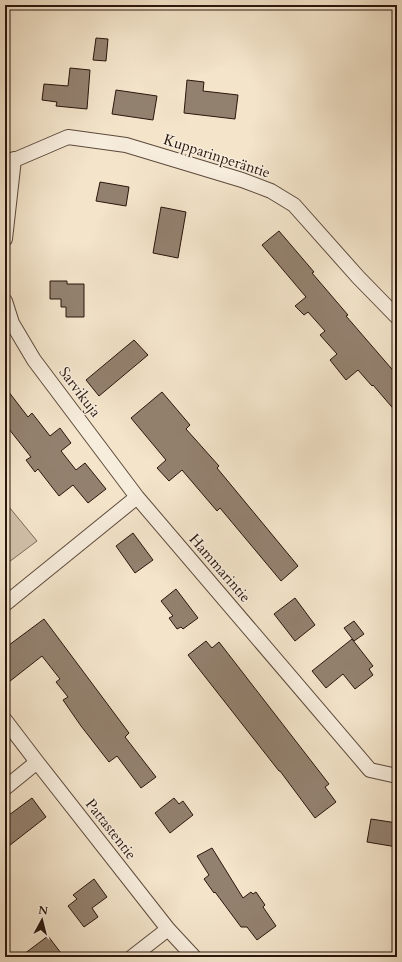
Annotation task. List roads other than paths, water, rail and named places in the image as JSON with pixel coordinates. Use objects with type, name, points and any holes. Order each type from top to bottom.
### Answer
[{"type":"street","name":"Kupparinperäntie","points":[[9,162],[68,137],[126,145],[242,180],[271,191],[294,205],[358,277],[397,316]]},
{"type":"street","points":[[5,239],[9,162]]},
{"type":"street","name":"Sarvikuja","points":[[5,301],[12,323],[34,360],[137,497]]},
{"type":"street","points":[[5,604],[137,497]]},
{"type":"street","name":"Hammarintie","points":[[137,497],[370,770],[397,776]]},
{"type":"street","name":"Pattastentie","points":[[5,720],[168,929],[194,957]]},
{"type":"street","points":[[5,788],[37,762]]},
{"type":"street","points":[[132,957],[168,929]]}]
